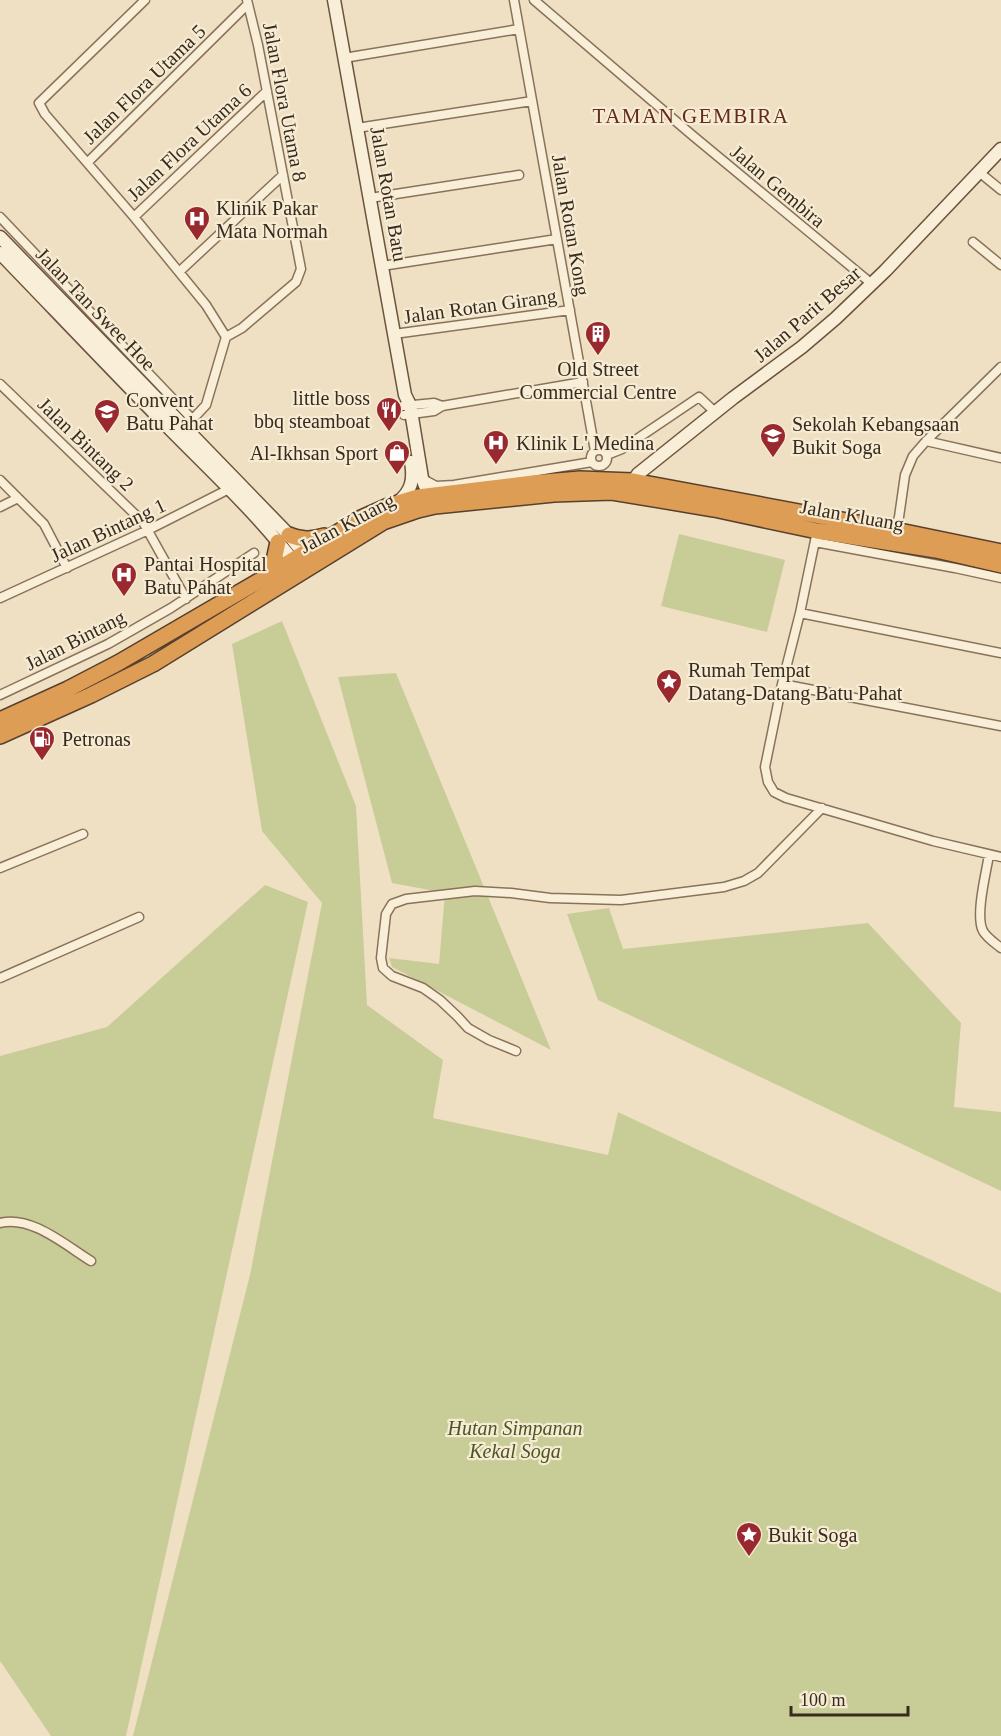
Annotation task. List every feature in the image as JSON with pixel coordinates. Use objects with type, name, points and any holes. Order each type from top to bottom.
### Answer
[{"type":"highway","name":"Jalan Kluang","points":[[0,736],[92,695],[153,664],[302,562],[335,533],[361,518],[397,503],[438,494],[580,479],[795,512],[1001,552]]},
{"type":"highway","name":"Jalan Kluang","points":[[0,720],[118,663],[264,578],[384,522],[418,510],[453,504],[554,494],[612,492],[633,488],[816,537],[936,550],[1001,565]]},
{"type":"highway","points":[[795,512],[811,520],[816,537]]},
{"type":"highway","points":[[264,578],[273,565],[284,538],[311,540],[335,533]]},
{"type":"street","points":[[0,217],[189,424],[206,405],[226,337],[206,304],[45,114],[39,103],[145,0]]},
{"type":"street","name":"Jalan Rotan Batu","points":[[334,0],[407,407],[422,478]]},
{"type":"street","name":"Jalan Gembira","points":[[534,0],[683,128],[869,282]]},
{"type":"street","name":"Jalan Flora Utama 8","points":[[226,337],[242,328],[296,282],[301,269],[248,2]]},
{"type":"street","name":"Jalan Flora Utama 5","points":[[88,162],[248,2]]},
{"type":"street","name":"Jalan Rotan Kong","points":[[516,2],[595,451]]},
{"type":"street","points":[[344,58],[519,29]]},
{"type":"street","name":"Jalan Flora Utama 6","points":[[134,217],[267,91]]},
{"type":"street","points":[[357,128],[532,101]]},
{"type":"street","name":"Jalan Parit Besar","points":[[633,488],[638,474],[809,341],[1001,149]]},
{"type":"street","points":[[979,172],[1000,187]]},
{"type":"street","points":[[179,272],[283,175]]},
{"type":"street","points":[[370,198],[519,175]]},
{"type":"street","name":"Jalan Tan Swee Hoe","points":[[0,237],[189,424],[302,562]]},
{"type":"street","points":[[382,266],[557,239]]},
{"type":"street","points":[[973,242],[1001,265]]},
{"type":"street","name":"Jalan Tan Swee Hoe","points":[[0,253],[229,489],[284,538]]},
{"type":"street","name":"Jalan Rotan Girang","points":[[394,334],[570,310]]},
{"type":"street","points":[[895,530],[905,475],[914,456],[926,441],[1001,367]]},
{"type":"street","points":[[407,407],[434,403],[442,406],[583,382]]},
{"type":"street","name":"Jalan Bintang 2","points":[[0,384],[144,522],[186,599]]},
{"type":"street","points":[[607,456],[699,397],[715,412]]},
{"type":"street","name":"Jalan Rotan Batu","points":[[397,503],[410,490],[413,476],[407,407]]},
{"type":"street","points":[[926,441],[1001,458]]},
{"type":"street","points":[[595,451],[603,451],[607,456],[606,463],[596,466],[592,462],[592,454],[595,451]]},
{"type":"street","points":[[422,478],[436,486],[454,485],[592,462]]},
{"type":"street","points":[[422,478],[425,486],[438,494]]},
{"type":"street","points":[[0,480],[44,524],[67,568]]},
{"type":"street","name":"Jalan Bintang 1","points":[[0,598],[148,530],[229,489]]},
{"type":"street","points":[[0,507],[18,498]]},
{"type":"street","points":[[1001,578],[816,537],[765,767],[768,782],[774,792],[786,798],[1001,857]]},
{"type":"street","name":"Jalan Bintang","points":[[0,695],[108,644],[186,599],[254,553]]},
{"type":"street","points":[[800,613],[1001,653]]},
{"type":"street","points":[[782,684],[1001,726]]},
{"type":"street","points":[[516,1051],[468,1028],[440,1000],[423,988],[392,976],[383,968],[381,958],[386,914],[392,904],[406,899],[475,891],[550,898],[621,900],[724,887],[744,881],[758,873],[822,808]]},
{"type":"street","points":[[0,868],[83,834]]},
{"type":"street","points":[[989,855],[980,922],[987,936],[1001,948]]},
{"type":"street","points":[[0,978],[139,917]]},
{"type":"street","points":[[0,1223],[18,1221],[32,1225],[91,1261]]},
{"type":"green space","points":[[679,534],[785,560],[767,632],[661,606]]},
{"type":"green space","name":"Hutan Simpanan Kekal Soga","points":[[282,621],[356,806],[367,1005],[443,1060],[433,1118],[608,1155],[618,1112],[1001,1293],[1001,1736],[133,1736],[250,1275],[322,903],[262,831],[232,644]]},
{"type":"green space","points":[[396,673],[551,1050],[392,967],[389,958],[439,964],[445,893],[392,883],[338,677]]},
{"type":"green space","points":[[265,885],[308,902],[126,1736],[51,1736],[0,1661],[0,1056],[107,1027]]},
{"type":"green space","points":[[609,908],[623,949],[868,923],[961,1023],[954,1107],[1001,1112],[1001,1191],[598,1000],[567,914]]},
{"type":"place","name":"Klinik Pakar Mata Normah","points":[[197,242]]},
{"type":"place","name":"Old Street Commercial Centre","points":[[598,357]]},
{"type":"place","name":"little boss bbq steamboat","points":[[389,433]]},
{"type":"place","name":"Convent Batu Pahat","points":[[107,435]]},
{"type":"place","name":"Sekolah Kebangsaan Bukit Soga","points":[[773,459]]},
{"type":"place","name":"Klinik L' Medina","points":[[496,466]]},
{"type":"place","name":"Al-Ikhsan Sport","points":[[397,476]]},
{"type":"place","name":"Pantai Hospital Batu Pahat","points":[[124,598]]},
{"type":"place","name":"Rumah Tempat Datang-Datang Batu Pahat","points":[[669,705]]},
{"type":"place","name":"Petronas","points":[[42,762]]},
{"type":"place","name":"Bukit Soga","points":[[749,1558]]},
{"type":"district","name":"TAMAN GEMBIRA","points":[[691,116]]}]
